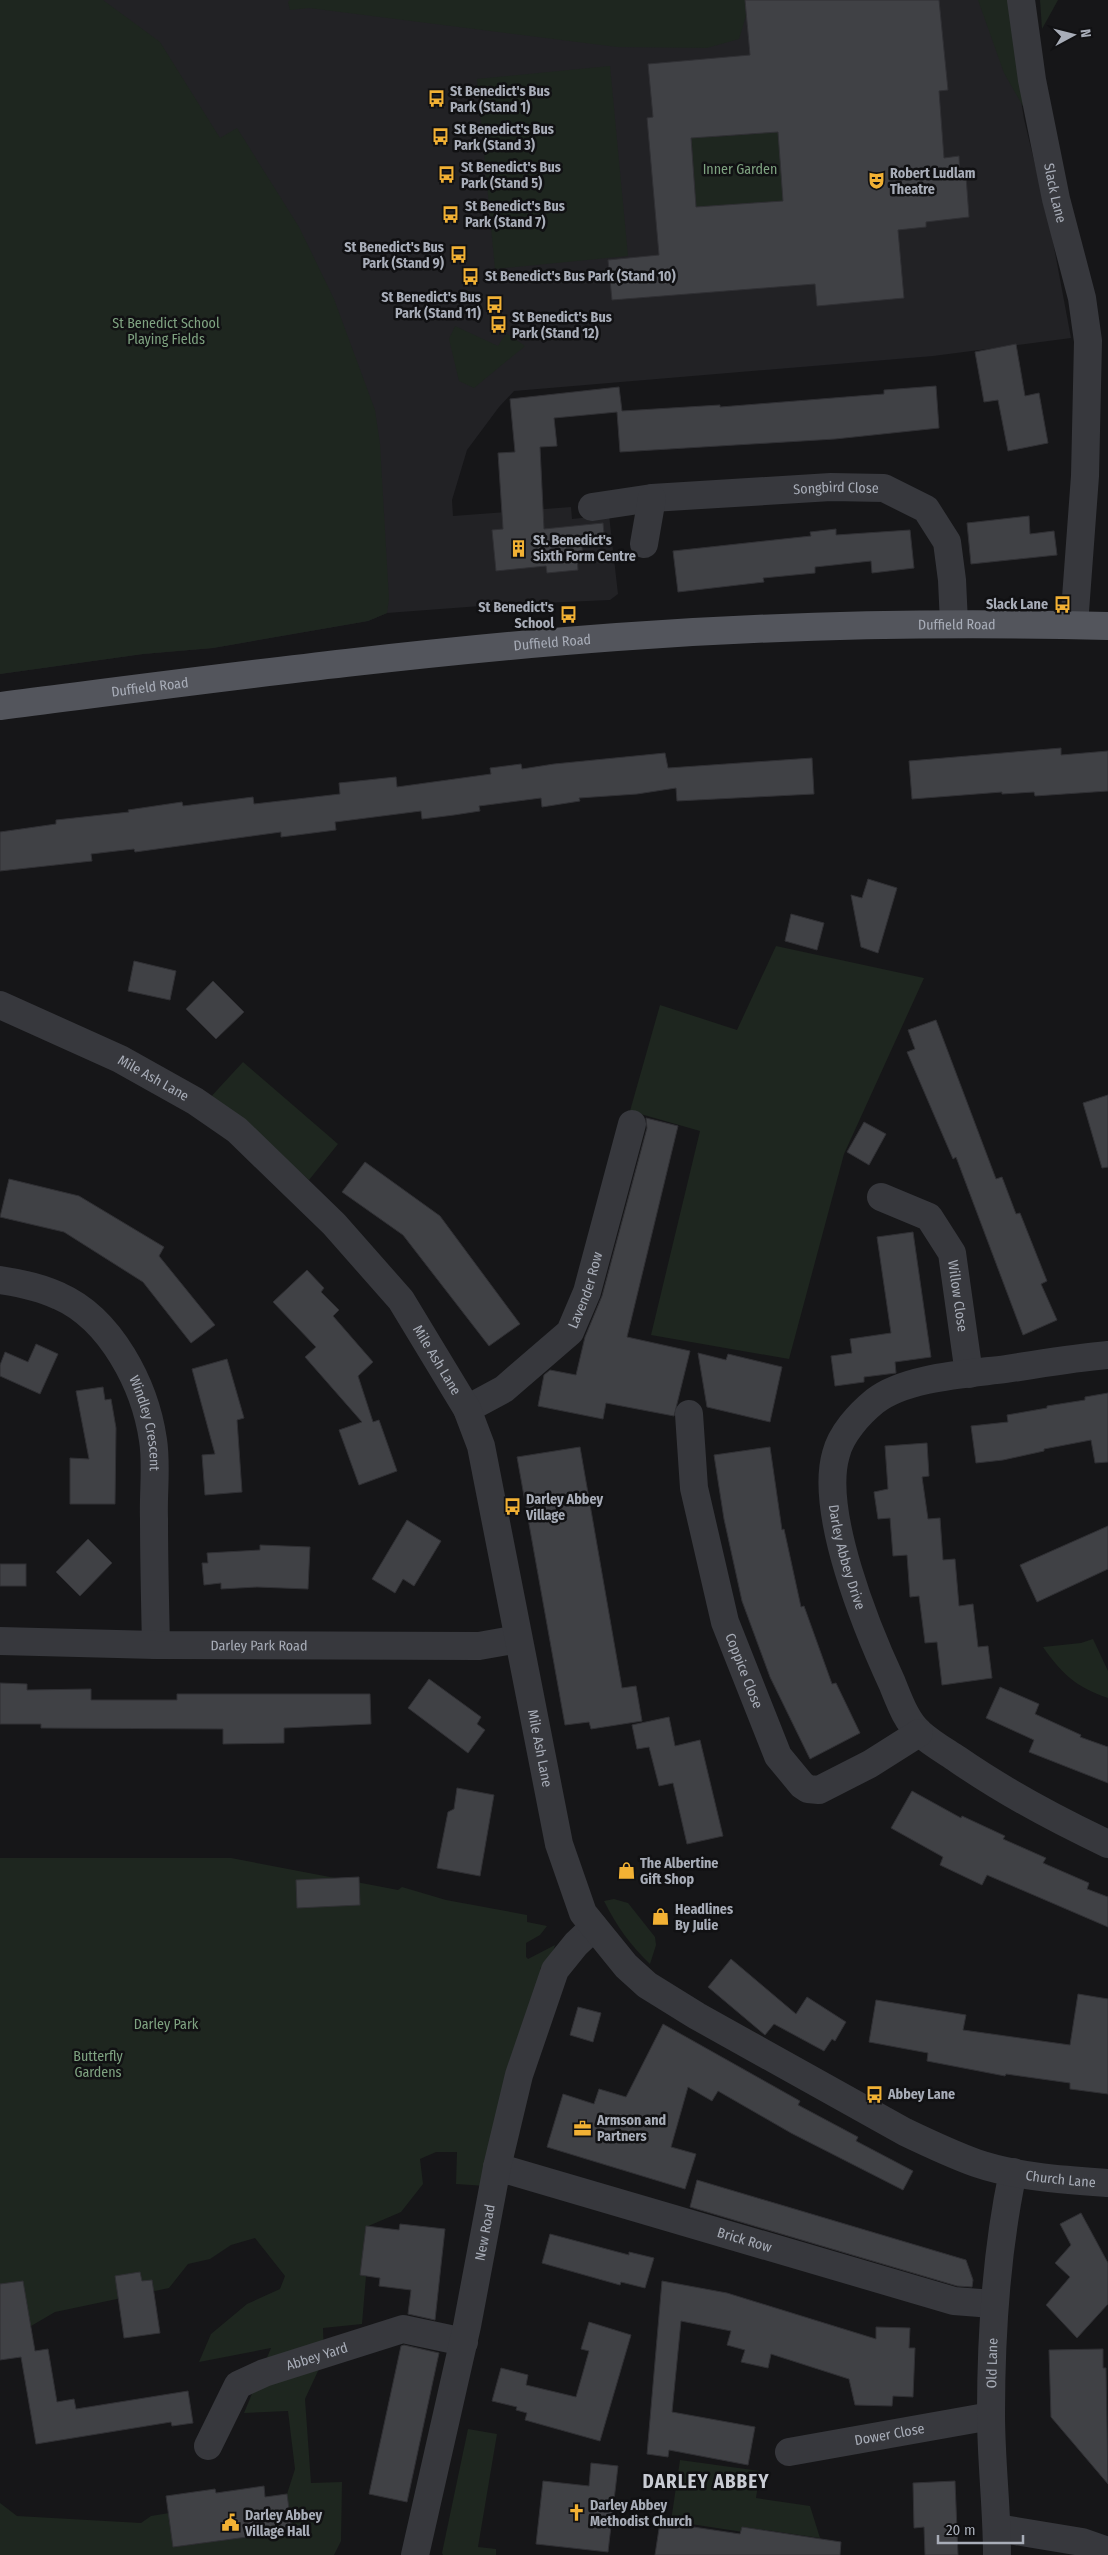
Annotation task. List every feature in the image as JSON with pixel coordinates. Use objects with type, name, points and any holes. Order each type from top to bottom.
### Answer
[{"type":"main road","name":"Duffield Road","points":[[0,706],[441,653],[616,637],[772,628],[954,622],[1108,626]]},
{"type":"street","name":"Slack Lane","points":[[1021,0],[1032,80],[1056,199],[1082,298],[1088,340],[1085,476],[1074,625]]},
{"type":"street","name":"Songbird Close","points":[[592,507],[652,498],[831,486],[884,488],[926,510],[947,542],[952,580],[954,622]]},
{"type":"street","points":[[644,544],[652,498]]},
{"type":"street","name":"Mile Ash Lane","points":[[0,1005],[120,1059],[195,1101],[237,1130],[334,1224],[401,1300],[467,1409],[481,1446],[559,1844],[589,1920]]},
{"type":"street","name":"Lavender Row","points":[[467,1409],[504,1389],[570,1332],[587,1292],[632,1124]]},
{"type":"street","name":"Willow Close","points":[[881,1197],[929,1217],[952,1252],[969,1374]]},
{"type":"street","name":"Windley Crescent","points":[[0,1280],[27,1284],[60,1296],[83,1310],[106,1332],[127,1365],[143,1399],[153,1440],[156,1645]]},
{"type":"street","name":"Darley Abbey Drive","points":[[1108,1355],[969,1374],[897,1388],[876,1400],[860,1414],[848,1429],[836,1454],[832,1489],[839,1535],[852,1586],[877,1652],[904,1711],[919,1733],[1001,1790],[1047,1816],[1108,1844]]},
{"type":"street","name":"Coppice Close","points":[[689,1414],[694,1488],[725,1622],[778,1756],[802,1785],[808,1789],[819,1790],[870,1764],[919,1733]]},
{"type":"street","name":"Darley Park Road","points":[[0,1640],[156,1645],[479,1646],[518,1639]]},
{"type":"street","points":[[589,1920],[626,1966],[647,1985],[697,2016],[905,2132],[977,2163],[1013,2172]]},
{"type":"street","name":"New Road","points":[[415,2555],[464,2342],[497,2167],[519,2075],[555,1970],[576,1944],[589,1920]]},
{"type":"street","name":"Brick Row","points":[[497,2167],[954,2300],[993,2304]]},
{"type":"street","name":"Church Lane","points":[[1013,2172],[1108,2183]]},
{"type":"street","name":"Old Lane","points":[[997,2555],[991,2416],[993,2304],[1002,2220],[1013,2172]]},
{"type":"street","name":"Abbey Yard","points":[[208,2446],[238,2385],[264,2373],[403,2330],[464,2342]]},
{"type":"street","name":"Dower Close","points":[[789,2452],[991,2416]]},
{"type":"street","points":[[997,2528],[1082,2542],[1108,2550]]},
{"type":"shaded area","points":[[0,0],[1005,0],[1024,119],[1051,231],[1071,338],[933,356],[514,391],[499,407],[467,450],[452,500],[453,516],[571,507],[572,519],[609,515],[618,594],[610,600],[494,605],[387,613],[368,621],[213,648],[143,654],[0,674]]},
{"type":"green space","name":"St Benedict School Playing Fields","points":[[0,0],[103,0],[160,42],[220,138],[237,128],[299,227],[334,299],[375,410],[380,444],[389,599],[387,613],[368,621],[213,648],[143,654],[0,674]]},
{"type":"green space","points":[[290,0],[745,0],[746,16],[739,39],[707,48],[617,47],[309,8],[290,10],[288,2]]},
{"type":"green space","points":[[978,0],[1012,0],[1024,108],[1004,73]]},
{"type":"green space","points":[[1040,0],[1058,0],[1042,29]]},
{"type":"green space","points":[[610,66],[628,256],[495,269],[477,79]]},
{"type":"green space","name":"Inner Garden","points":[[712,126],[714,137],[755,134],[754,128],[778,126],[820,199],[696,207],[691,128]]},
{"type":"green space","points":[[455,326],[498,346],[506,333],[525,346],[474,388],[459,381],[449,339]]},
{"type":"green space","points":[[776,946],[924,978],[844,1154],[789,1359],[651,1335],[700,1131],[630,1111],[660,1005],[737,1030]]},
{"type":"green space","points":[[243,1062],[338,1144],[309,1180],[252,1130],[207,1101]]},
{"type":"green space","points":[[1093,1639],[1108,1671],[1108,1698],[1078,1684],[1063,1672],[1043,1647],[1081,1643]]},
{"type":"green space","name":"Darley Park","points":[[0,1858],[231,1858],[398,1890],[402,1887],[446,1900],[527,1915],[527,1922],[547,1926],[540,1935],[526,1943],[526,1957],[528,1959],[555,1945],[553,1952],[540,1969],[547,1976],[486,2186],[456,2184],[457,2152],[436,2152],[420,2159],[423,2184],[401,2212],[366,2227],[360,2275],[366,2276],[362,2324],[323,2328],[324,2358],[305,2399],[311,2483],[342,2482],[341,2541],[334,2555],[0,2555],[0,2503],[17,2516],[141,2523],[151,2516],[169,2513],[174,2547],[292,2531],[287,2494],[295,2469],[288,2411],[244,2413],[271,2348],[199,2362],[211,2334],[247,2304],[280,2289],[285,2276],[255,2238],[231,2245],[210,2259],[188,2264],[169,2288],[55,2312],[31,2326],[14,2328],[0,2335]]},
{"type":"green space","points":[[614,1899],[628,1903],[655,1937],[656,1945],[650,1964],[624,1934],[604,1901]]},
{"type":"green space","points":[[468,2429],[497,2434],[478,2547],[496,2549],[496,2555],[443,2555],[442,2553]]},
{"type":"green space","points":[[680,2460],[760,2471],[756,2498],[810,2506],[820,2538],[744,2527],[743,2532],[671,2521]]},
{"type":"building","points":[[745,0],[939,0],[948,90],[939,91],[944,158],[959,156],[960,177],[966,176],[969,217],[926,222],[926,227],[898,230],[904,298],[817,306],[815,284],[612,300],[608,260],[659,255],[647,118],[653,117],[648,64],[750,55]],"holes":[[[778,132],[783,201],[696,207],[691,138]]]},
{"type":"building","points":[[1016,344],[1025,396],[1039,393],[1048,443],[1008,451],[998,400],[984,402],[975,352]]},
{"type":"building","points":[[936,386],[939,428],[835,439],[620,452],[617,412],[554,418],[557,446],[540,447],[544,529],[603,523],[605,544],[582,547],[583,557],[577,557],[578,570],[547,573],[546,566],[496,571],[492,530],[503,529],[498,453],[515,452],[510,399],[619,387],[622,411],[720,405],[720,407],[884,394],[884,390]]},
{"type":"building","points":[[1029,516],[1030,534],[1054,531],[1057,555],[971,564],[967,523]]},
{"type":"building","points":[[836,529],[836,535],[910,530],[914,568],[872,573],[871,561],[815,567],[815,573],[763,578],[764,582],[678,592],[673,551],[811,536],[810,532]]},
{"type":"building","points":[[1061,748],[1061,755],[1108,751],[1108,791],[1035,796],[1034,792],[1002,794],[1002,792],[912,799],[909,761]]},
{"type":"building","points":[[665,753],[668,768],[812,758],[814,794],[677,801],[676,788],[637,794],[579,798],[580,801],[542,807],[541,798],[479,806],[480,811],[454,815],[422,819],[421,811],[335,822],[336,830],[281,837],[281,832],[135,852],[134,849],[91,854],[92,861],[0,871],[0,832],[56,824],[56,820],[129,812],[128,810],[182,802],[183,806],[253,797],[254,804],[340,794],[339,783],[396,777],[397,787],[491,774],[490,768],[521,764],[522,769]]},
{"type":"building","points":[[868,879],[897,888],[878,953],[861,947],[851,895],[862,898]]},
{"type":"building","points":[[791,914],[824,923],[817,950],[785,941]]},
{"type":"building","points":[[134,961],[176,971],[170,1000],[128,991]]},
{"type":"building","points":[[213,981],[244,1012],[216,1039],[186,1009]]},
{"type":"building","points":[[936,1020],[996,1179],[1002,1177],[1016,1214],[1020,1213],[1047,1281],[1041,1284],[1057,1320],[1023,1335],[956,1157],[953,1159],[907,1052],[915,1049],[908,1030]]},
{"type":"building","points":[[1108,1095],[1108,1167],[1102,1168],[1083,1103]]},
{"type":"building","points":[[646,1118],[678,1126],[627,1337],[690,1351],[674,1416],[606,1403],[603,1419],[538,1406],[544,1375],[550,1370],[576,1375],[585,1337],[602,1296],[647,1128]]},
{"type":"building","points":[[864,1122],[886,1134],[869,1165],[847,1152]]},
{"type":"building","points":[[365,1162],[440,1216],[520,1324],[489,1346],[403,1235],[342,1192]]},
{"type":"building","points":[[9,1179],[79,1196],[164,1247],[159,1256],[215,1325],[191,1343],[143,1282],[64,1232],[0,1217]]},
{"type":"building","points":[[913,1232],[931,1357],[895,1362],[896,1373],[864,1377],[864,1382],[835,1386],[831,1356],[852,1353],[850,1339],[891,1333],[877,1237]]},
{"type":"building","points":[[307,1270],[324,1288],[321,1292],[339,1310],[333,1316],[373,1362],[358,1376],[373,1422],[379,1420],[397,1471],[359,1485],[339,1430],[362,1422],[305,1357],[316,1347],[273,1302]]},
{"type":"building","points":[[36,1344],[58,1354],[40,1394],[0,1376],[0,1365],[5,1352],[28,1362]]},
{"type":"building","points":[[698,1353],[726,1360],[728,1354],[782,1367],[770,1422],[707,1407]]},
{"type":"building","points":[[227,1359],[244,1418],[237,1420],[242,1492],[205,1495],[202,1455],[215,1454],[192,1369]]},
{"type":"building","points":[[103,1387],[105,1400],[111,1399],[116,1428],[115,1504],[70,1504],[70,1458],[89,1459],[76,1391]]},
{"type":"building","points":[[1108,1393],[1108,1462],[1095,1463],[1091,1440],[1044,1449],[1044,1451],[1003,1460],[976,1463],[971,1426],[1008,1422],[1007,1415],[1085,1400],[1085,1397]]},
{"type":"building","points":[[927,1443],[929,1476],[922,1477],[928,1519],[940,1518],[943,1560],[955,1559],[959,1606],[973,1604],[978,1647],[988,1646],[992,1678],[942,1685],[937,1642],[925,1643],[919,1596],[910,1597],[907,1555],[893,1556],[890,1518],[878,1519],[874,1492],[888,1489],[885,1446]]},
{"type":"building","points":[[580,1447],[622,1688],[636,1686],[642,1721],[591,1729],[589,1722],[565,1725],[517,1457]]},
{"type":"building","points":[[770,1447],[782,1530],[784,1529],[801,1607],[804,1606],[832,1684],[836,1683],[860,1733],[810,1759],[770,1677],[742,1601],[724,1519],[714,1455]]},
{"type":"building","points":[[407,1520],[441,1541],[414,1586],[403,1579],[395,1593],[372,1579]]},
{"type":"building","points":[[1108,1526],[1108,1569],[1037,1602],[1020,1565]]},
{"type":"building","points":[[88,1539],[112,1563],[80,1596],[56,1572]]},
{"type":"building","points":[[260,1545],[310,1547],[308,1589],[257,1587],[221,1589],[221,1583],[204,1585],[202,1563],[208,1563],[207,1553],[260,1550]]},
{"type":"building","points":[[0,1564],[26,1564],[26,1586],[0,1586]]},
{"type":"building","points":[[429,1679],[481,1717],[477,1724],[485,1730],[468,1753],[408,1708]]},
{"type":"building","points":[[0,1683],[27,1684],[27,1690],[91,1689],[91,1700],[177,1700],[177,1694],[370,1694],[371,1724],[284,1728],[284,1743],[223,1744],[223,1729],[41,1728],[41,1724],[0,1724]]},
{"type":"building","points":[[1000,1687],[1039,1704],[1035,1714],[1081,1735],[1080,1737],[1108,1747],[1108,1783],[1029,1752],[1034,1740],[986,1718]]},
{"type":"building","points":[[669,1717],[675,1746],[700,1740],[723,1836],[687,1844],[673,1783],[659,1786],[649,1747],[637,1749],[632,1725]]},
{"type":"building","points":[[457,1788],[494,1795],[480,1876],[437,1868],[448,1812],[454,1809]]},
{"type":"building","points":[[912,1791],[961,1818],[962,1816],[1005,1836],[1003,1839],[1046,1858],[1043,1863],[1089,1883],[1087,1889],[1108,1897],[1108,1927],[987,1875],[982,1885],[940,1865],[943,1857],[891,1828]]},
{"type":"building","points":[[359,1877],[360,1905],[297,1908],[296,1880]]},
{"type":"building","points":[[731,1959],[796,2014],[807,1997],[846,2022],[835,2041],[832,2039],[824,2051],[774,2024],[765,2035],[708,1987]]},
{"type":"building","points":[[1078,1994],[1108,1999],[1108,2094],[1070,2089],[1070,2083],[1006,2074],[1005,2076],[927,2061],[928,2053],[869,2042],[876,2000],[966,2015],[963,2030],[1070,2045]]},
{"type":"building","points":[[578,2007],[601,2013],[593,2042],[570,2035]]},
{"type":"building","points":[[663,2024],[800,2101],[798,2105],[858,2137],[856,2141],[913,2171],[903,2190],[791,2133],[718,2091],[712,2101],[688,2087],[671,2147],[696,2154],[685,2189],[547,2147],[563,2094],[594,2104],[599,2089],[626,2097]]},
{"type":"building","points":[[697,2180],[966,2260],[973,2280],[972,2287],[957,2286],[690,2207]]},
{"type":"building","points":[[1081,2213],[1108,2263],[1108,2304],[1077,2338],[1046,2305],[1070,2277],[1055,2263],[1071,2245],[1060,2224]]},
{"type":"building","points":[[400,2224],[445,2229],[435,2320],[408,2314],[411,2290],[379,2286],[380,2278],[360,2275],[366,2226],[399,2230]]},
{"type":"building","points":[[550,2234],[629,2255],[629,2252],[654,2258],[645,2288],[621,2282],[620,2285],[542,2263]]},
{"type":"building","points":[[140,2272],[142,2281],[152,2280],[160,2333],[124,2338],[115,2276]]},
{"type":"building","points":[[23,2281],[35,2351],[48,2349],[57,2402],[74,2399],[76,2409],[188,2391],[193,2423],[172,2426],[171,2422],[36,2444],[21,2357],[0,2360],[0,2284]]},
{"type":"building","points":[[662,2281],[727,2293],[876,2339],[876,2327],[910,2328],[909,2348],[915,2348],[913,2397],[893,2396],[892,2406],[855,2405],[849,2379],[771,2354],[768,2368],[741,2362],[745,2350],[727,2345],[731,2331],[681,2321],[672,2412],[755,2427],[748,2465],[669,2450],[668,2457],[647,2454]]},
{"type":"building","points":[[589,2322],[631,2335],[600,2441],[525,2420],[527,2413],[516,2410],[517,2407],[492,2401],[501,2368],[528,2375],[526,2385],[576,2397],[589,2351],[581,2349]]},
{"type":"building","points":[[404,2345],[439,2353],[407,2502],[369,2494],[401,2346]]},
{"type":"building","points":[[1103,2349],[1103,2368],[1106,2368],[1108,2484],[1051,2417],[1049,2350]]},
{"type":"building","name":"Darley Abbey Methodist Church","points":[[591,2463],[618,2466],[608,2552],[536,2544],[543,2481],[589,2486]]},
{"type":"building","points":[[955,2481],[958,2555],[925,2555],[924,2527],[914,2528],[913,2483]]},
{"type":"building","name":"Darley Abbey Village Hall","points":[[264,2486],[265,2497],[287,2494],[292,2531],[173,2547],[166,2496],[215,2489],[216,2493]]},
{"type":"building","points":[[660,2522],[740,2534],[742,2527],[841,2542],[840,2555],[655,2555]]},
{"type":"place","name":"St Benedict's Bus Park (Stand 1)","points":[[436,99]]},
{"type":"place","name":"St Benedict's Bus Park (Stand 3)","points":[[440,137]]},
{"type":"place","name":"St Benedict's Bus Park (Stand 5)","points":[[447,175]]},
{"type":"place","name":"Robert Ludlam Theatre","points":[[876,181]]},
{"type":"place","name":"St Benedict's Bus Park (Stand 7)","points":[[451,214]]},
{"type":"place","name":"St Benedict's Bus Park (Stand 9)","points":[[458,255]]},
{"type":"place","name":"St Benedict's Bus Park (Stand 10)","points":[[471,276]]},
{"type":"place","name":"St Benedict's Bus Park (Stand 11)","points":[[495,305]]},
{"type":"place","name":"St Benedict's Bus Park (Stand 12)","points":[[498,325]]},
{"type":"place","name":"St. Benedict's Sixth Form Centre","points":[[519,548]]},
{"type":"place","name":"Slack Lane","points":[[1062,604]]},
{"type":"place","name":"St Benedict's School","points":[[568,615]]},
{"type":"place","name":"Darley Abbey Village","points":[[512,1507]]},
{"type":"place","name":"The Albertine Gift Shop","points":[[626,1871]]},
{"type":"place","name":"Headlines By Julie","points":[[661,1917]]},
{"type":"place","name":"Abbey Lane","points":[[874,2094]]},
{"type":"place","name":"Armson and Partners","points":[[583,2128]]},
{"type":"place","name":"Darley Abbey Methodist Church","points":[[576,2513]]},
{"type":"place","name":"Darley Abbey Village Hall","points":[[231,2523]]},
{"type":"district","name":"DARLEY ABBEY","points":[[706,2481]]},
{"type":"park label","name":"Butterfly Gardens","points":[[98,2064]]}]
